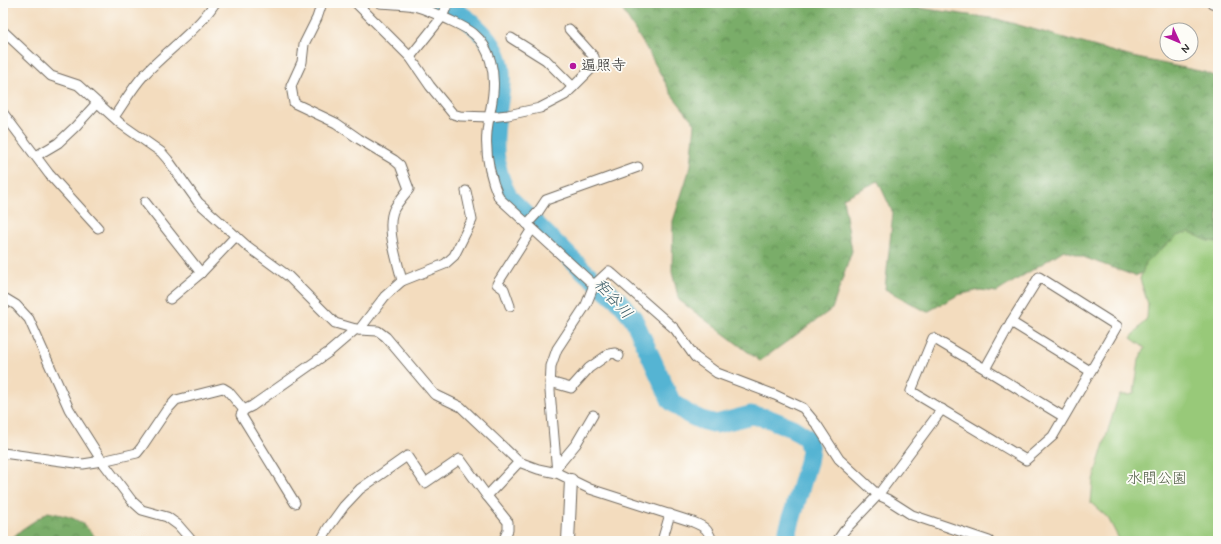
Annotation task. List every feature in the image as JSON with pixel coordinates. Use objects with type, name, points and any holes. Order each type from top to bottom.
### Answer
[{"type":"street","points":[[114,117],[124,104],[132,89],[144,74],[185,38],[215,3]]},
{"type":"street","points":[[322,3],[317,18],[304,44],[302,62],[291,86],[294,103],[336,123],[400,165],[409,189],[394,209],[391,219],[392,236],[402,281]]},
{"type":"street","points":[[356,3],[410,56],[430,86],[453,114],[460,116],[491,117],[508,115],[540,108],[565,96],[592,68],[595,62],[594,58],[569,29]]},
{"type":"street","points":[[380,3],[414,6],[442,17],[474,34],[483,44],[488,54],[494,80],[491,117],[487,132],[487,155],[492,181],[499,198],[594,285]]},
{"type":"street","points":[[410,56],[442,17],[448,3]]},
{"type":"street","points":[[1212,3],[1218,5]]},
{"type":"street","points":[[4,36],[51,76],[78,85],[114,117],[161,152],[198,202],[247,246],[288,276],[335,323],[358,329],[378,331],[386,337],[434,394],[461,408],[519,462],[538,469],[556,471],[590,489],[703,526],[708,531],[712,541]]},
{"type":"street","points":[[511,38],[546,60],[573,87]]},
{"type":"street","points":[[36,156],[58,143],[97,103]]},
{"type":"street","points":[[3,113],[49,174],[98,228]]},
{"type":"street","points":[[510,306],[504,289],[497,284],[546,200],[638,167]]},
{"type":"street","points":[[295,503],[241,415],[244,410],[252,406],[329,352],[358,329],[385,296],[402,281],[445,264],[454,256],[472,220],[466,191]]},
{"type":"street","points":[[145,202],[202,273]]},
{"type":"street","points":[[170,299],[202,273],[236,236]]},
{"type":"street","points":[[556,471],[550,382],[551,366],[557,349],[586,305],[594,285],[609,271],[675,329],[695,357],[717,373],[775,395],[803,408],[817,425],[839,459],[878,495],[912,515],[988,541]]},
{"type":"street","points":[[985,368],[1039,277],[1117,326],[1053,436],[1026,460],[911,391],[933,338],[1064,417]]},
{"type":"street","points":[[3,298],[16,305],[29,319],[69,409],[102,461],[132,501],[142,510],[167,517],[192,541]]},
{"type":"street","points":[[1011,322],[1090,371]]},
{"type":"street","points":[[550,382],[571,388],[589,368],[609,354],[615,353],[619,356]]},
{"type":"street","points":[[3,453],[83,464],[137,453],[166,411],[176,400],[223,388],[228,391],[244,410]]},
{"type":"street","points":[[837,541],[844,531],[878,495],[942,410]]},
{"type":"street","points":[[556,471],[576,444],[593,415]]},
{"type":"street","points":[[321,541],[328,528],[344,506],[360,489],[407,456],[425,483],[460,459],[508,522],[508,530],[503,541]]},
{"type":"street","points":[[487,496],[519,462]]},
{"type":"street","points":[[568,541],[571,480]]},
{"type":"street","points":[[662,541],[670,514]]},
{"type":"green space","points":[[618,3],[891,3],[997,19],[1132,57],[1204,72],[1218,78],[1218,283],[1174,259],[1135,276],[1064,250],[997,292],[980,290],[958,295],[927,312],[885,289],[893,213],[878,181],[843,198],[852,251],[832,309],[760,361],[679,300],[672,272],[673,221],[691,165],[695,124],[672,95],[648,51]]},
{"type":"green space","name":"水間公園","points":[[1189,232],[1208,241],[1218,242],[1218,541],[1120,541],[1108,518],[1091,503],[1093,480],[1117,401],[1120,395],[1130,395],[1134,393],[1139,360],[1145,348],[1131,338],[1147,318],[1148,304],[1140,279],[1146,262],[1177,236]]},
{"type":"green space","points":[[48,512],[77,520],[92,533],[98,541],[9,541],[21,530]]},
{"type":"waterway","name":"秬谷川","points":[[438,3],[454,10],[472,23],[489,41],[496,53],[500,66],[501,79],[496,122],[495,154],[500,178],[510,199],[585,272],[618,300],[633,318],[671,401],[688,414],[701,420],[716,424],[751,415],[767,418],[792,428],[807,438],[810,450],[808,462],[785,541]]},
{"type":"place","name":"遍照寺","points":[[573,66]]}]
